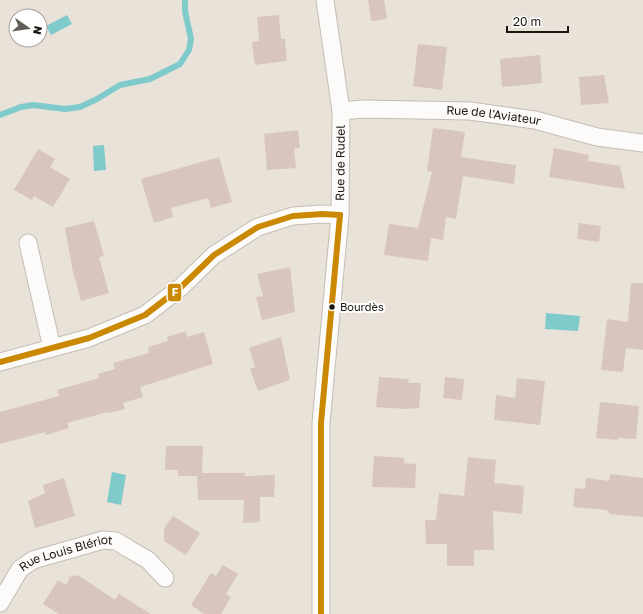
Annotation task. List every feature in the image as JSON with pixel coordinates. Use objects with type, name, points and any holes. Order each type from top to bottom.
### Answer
[{"type":"street","name":"Rue de Rudel","points":[[321,614],[321,423],[340,215],[341,111],[324,0]]},
{"type":"street","name":"Rue de l'Aviateur","points":[[341,111],[363,109],[470,111],[535,120],[596,137],[643,143]]},
{"type":"street","points":[[0,362],[89,338],[145,315],[180,288],[214,255],[258,227],[293,216],[322,214],[340,215]]},
{"type":"street","points":[[28,243],[52,348]]},
{"type":"street","name":"Rue Louis Blériot","points":[[0,603],[20,569],[33,560],[103,540],[116,541],[148,560],[165,578]]},
{"type":"water","points":[[67,15],[72,24],[51,35],[48,30],[48,25]]},
{"type":"water","points":[[104,145],[106,170],[94,171],[93,146]]},
{"type":"water","points":[[546,313],[580,316],[578,331],[545,329]]},
{"type":"water","points":[[112,472],[126,475],[121,505],[107,502]]},
{"type":"building","points":[[368,0],[384,0],[387,19],[371,21]]},
{"type":"building","points":[[279,15],[281,39],[285,39],[287,61],[255,65],[252,42],[259,41],[257,17]]},
{"type":"building","points":[[418,44],[447,47],[442,90],[413,86]]},
{"type":"building","points":[[540,55],[542,83],[502,87],[500,59]]},
{"type":"building","points":[[604,75],[609,103],[581,105],[579,77]]},
{"type":"building","points":[[433,128],[465,132],[461,157],[516,165],[514,184],[463,176],[456,219],[446,217],[443,240],[431,238],[428,261],[384,255],[389,224],[418,228],[432,172],[427,171]]},
{"type":"building","points":[[298,130],[300,148],[294,149],[296,168],[267,170],[264,134]]},
{"type":"building","points":[[554,148],[589,155],[588,161],[620,166],[625,189],[549,177]]},
{"type":"building","points":[[38,149],[55,159],[50,167],[70,179],[53,207],[34,196],[32,200],[14,190]]},
{"type":"building","points":[[219,157],[232,202],[211,208],[208,198],[171,208],[173,217],[154,223],[141,179]]},
{"type":"building","points":[[94,221],[104,256],[99,257],[109,293],[81,301],[74,278],[65,228]]},
{"type":"building","points":[[579,223],[601,226],[599,242],[577,239]]},
{"type":"building","points":[[290,267],[295,312],[262,320],[256,297],[263,296],[257,274]]},
{"type":"building","points":[[631,283],[643,283],[643,350],[626,348],[623,372],[601,370],[607,319],[628,322]]},
{"type":"building","points":[[186,331],[187,337],[204,332],[213,364],[140,387],[143,397],[123,403],[125,409],[67,423],[69,428],[46,435],[45,432],[0,444],[0,412],[59,396],[57,390],[99,378],[98,374],[115,369],[113,363],[149,353],[148,347],[168,341],[167,337]]},
{"type":"building","points":[[281,337],[290,380],[258,391],[250,369],[255,367],[249,348]]},
{"type":"building","points":[[379,377],[409,379],[408,383],[421,383],[419,408],[406,409],[376,407]]},
{"type":"building","points":[[445,377],[464,379],[462,400],[443,398]]},
{"type":"building","points":[[517,378],[545,381],[540,425],[494,420],[496,395],[515,398]]},
{"type":"building","points":[[600,402],[639,406],[636,439],[618,438],[617,440],[596,438]]},
{"type":"building","points":[[166,446],[203,446],[202,473],[245,473],[245,476],[275,475],[274,497],[260,497],[260,522],[243,523],[244,500],[198,500],[197,476],[178,476],[178,470],[165,470]]},
{"type":"building","points":[[374,456],[404,458],[404,463],[416,464],[415,488],[372,487]]},
{"type":"building","points":[[468,457],[496,460],[494,483],[524,486],[522,514],[493,511],[494,550],[474,550],[474,566],[447,566],[447,544],[426,544],[425,520],[436,520],[439,493],[464,496]]},
{"type":"building","points":[[610,474],[643,478],[643,517],[610,514],[607,510],[573,507],[575,488],[585,489],[586,478],[609,481]]},
{"type":"building","points":[[64,478],[75,516],[35,528],[28,501],[45,493],[43,485]]},
{"type":"building","points":[[173,516],[200,533],[186,555],[164,541],[164,528]]},
{"type":"building","points":[[223,565],[238,574],[226,594],[231,597],[221,614],[204,614],[191,605],[211,573],[216,576]]},
{"type":"building","points":[[78,575],[115,600],[119,594],[151,614],[59,614],[43,604],[58,580],[66,585],[70,577]]},
{"type":"waterway","points":[[0,115],[21,107],[33,105],[65,109],[80,107],[120,85],[150,79],[180,64],[189,50],[191,39],[185,11],[185,0]]},
{"type":"transit line","name":"F","points":[[0,362],[89,338],[145,315],[180,288],[214,255],[258,227],[293,216],[322,214],[340,215]]},
{"type":"transit line","name":"F","points":[[321,614],[321,423],[340,215]]},
{"type":"place","name":"Bourdès","points":[[332,307]]}]
